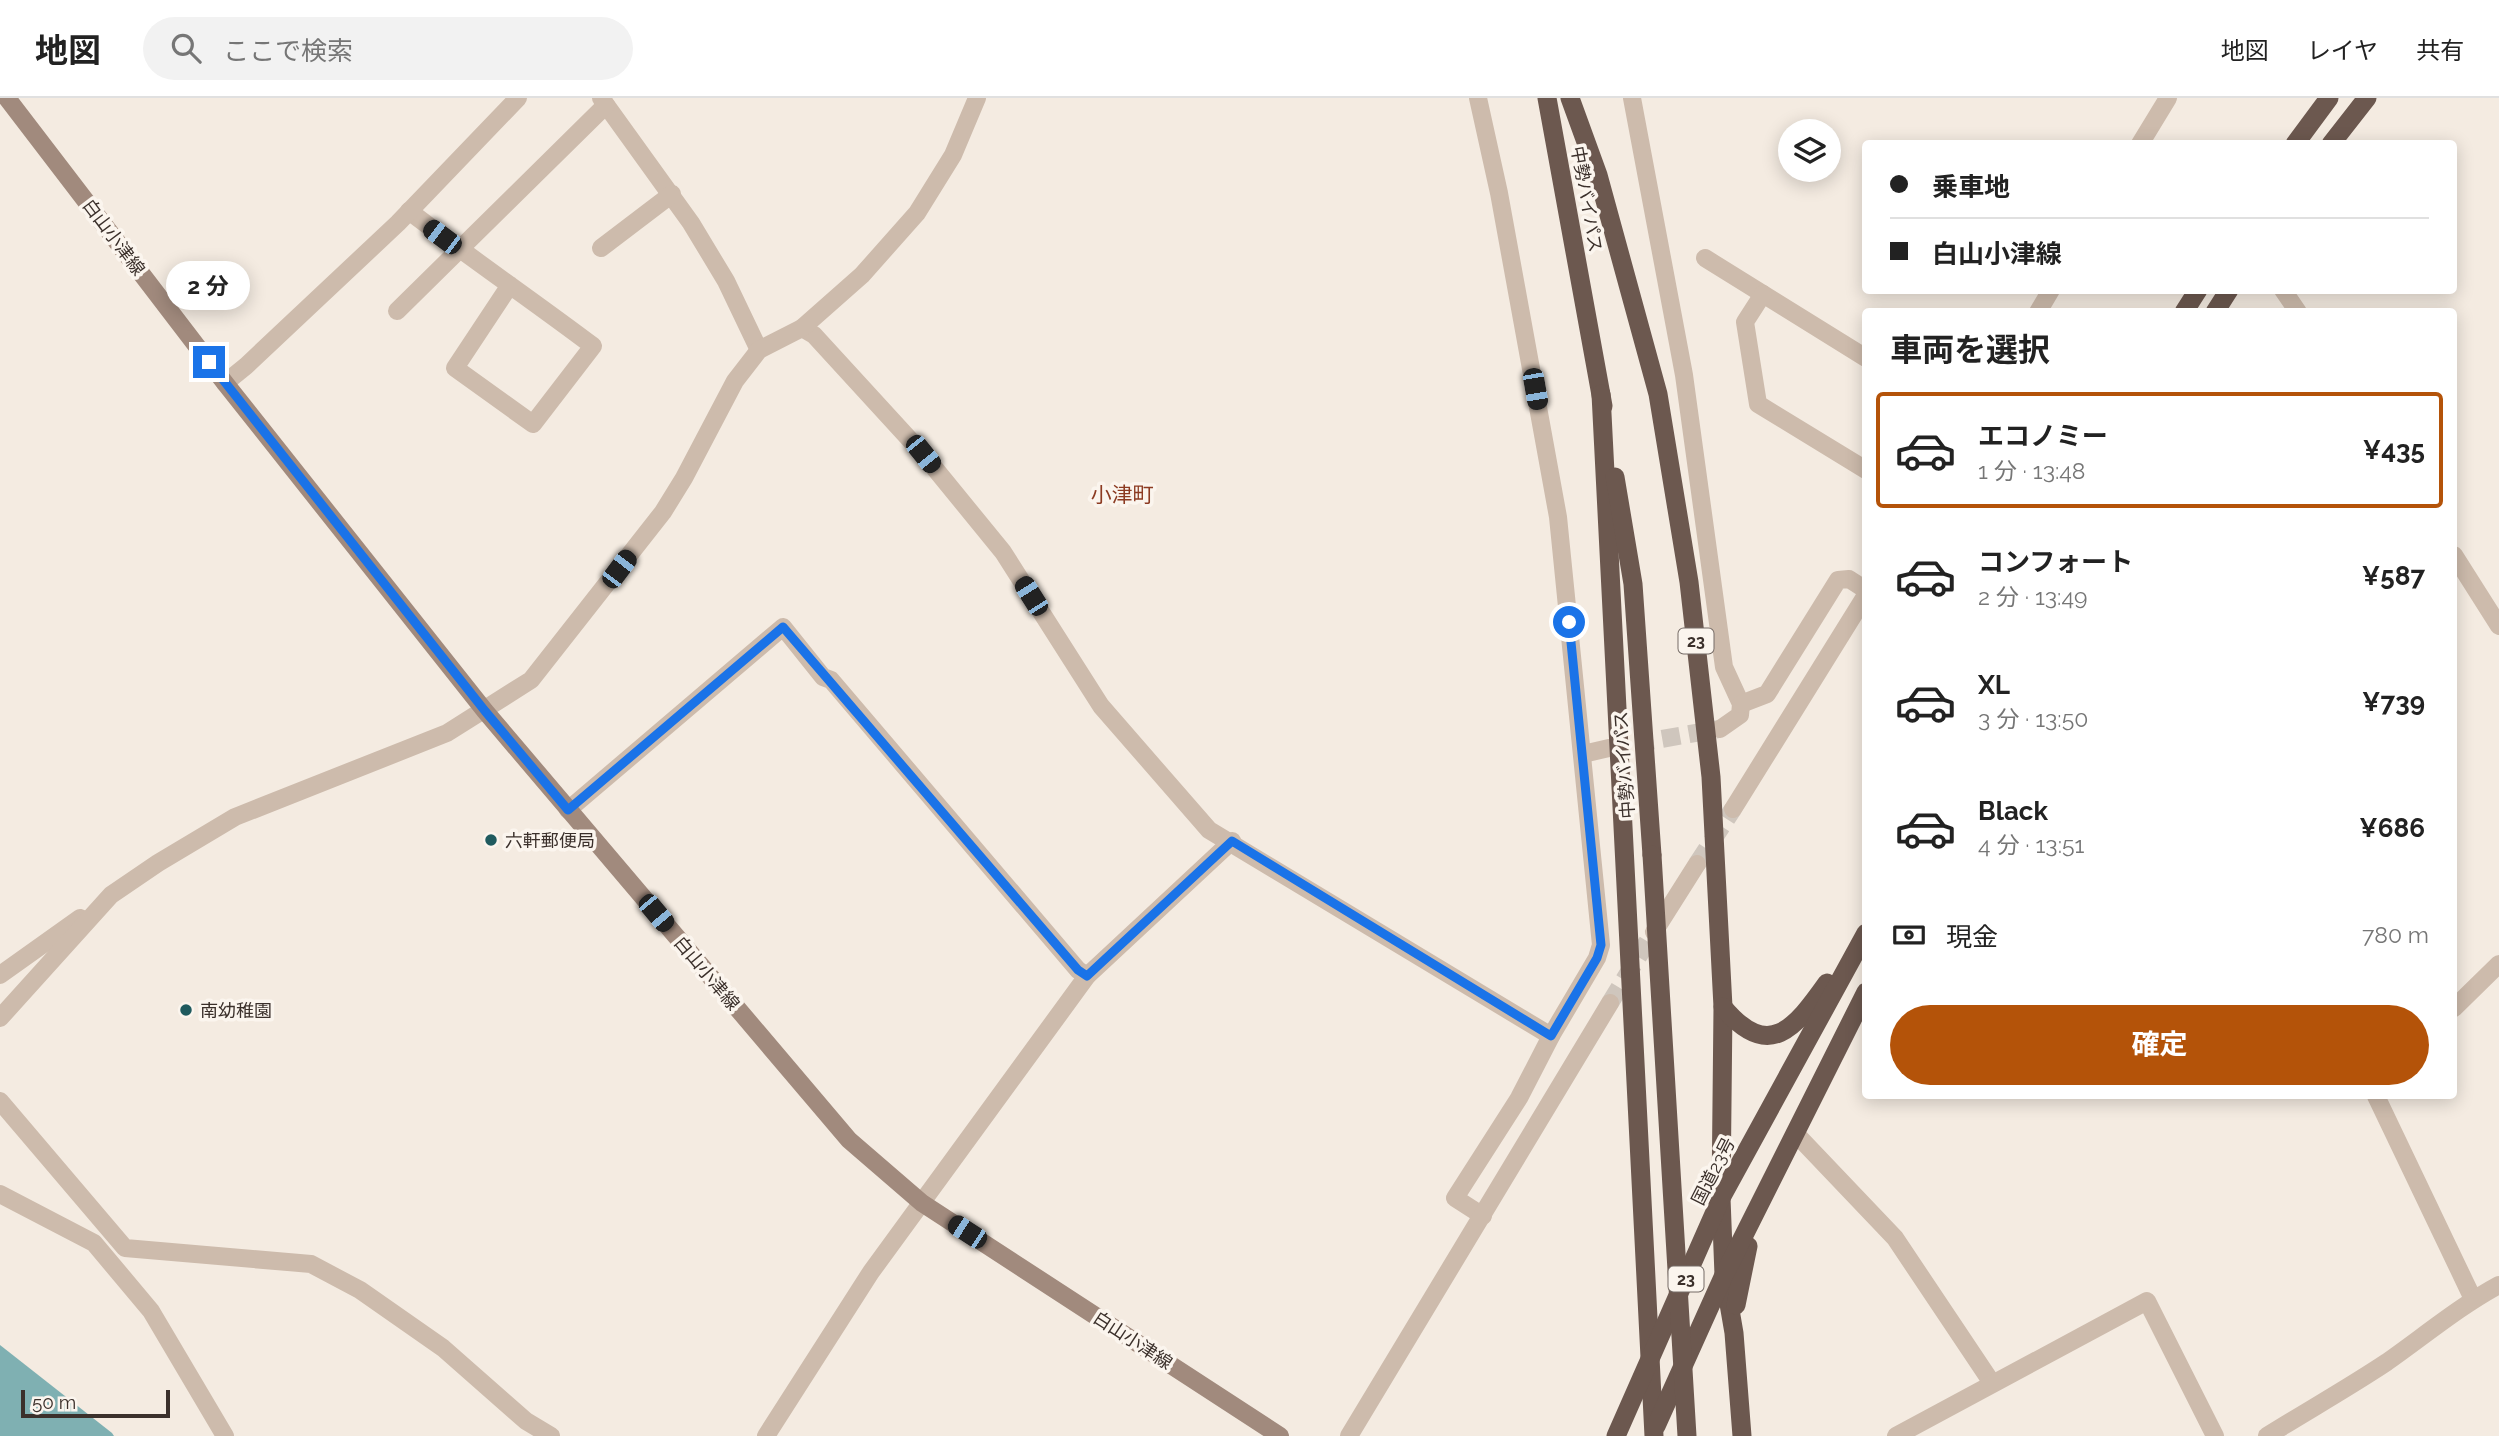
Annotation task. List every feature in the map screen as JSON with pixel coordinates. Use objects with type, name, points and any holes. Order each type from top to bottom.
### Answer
[{"type":"highway","name":"中勢バイパス","points":[[1547,98],[1633,584],[1687,1436]]},
{"type":"highway","name":"23","points":[[1570,98],[1598,175],[1657,394],[1689,582],[1711,777],[1723,1007],[1721,1198],[1724,1275],[1734,1333],[1742,1436]]},
{"type":"highway","points":[[2298,140],[2329,98]]},
{"type":"highway","points":[[2334,140],[2367,98]]},
{"type":"highway","name":"23","points":[[1601,394],[1652,1360],[1653,1434]]},
{"type":"highway","points":[[1723,1007],[1740,1027],[1751,1033],[1771,1035],[1793,1028],[1862,936]]},
{"type":"highway","name":"国道23号","points":[[1616,1436],[1652,1360],[1721,1198],[1862,938]]},
{"type":"highway","name":"23","points":[[1653,1434],[1724,1275],[1862,1000]]},
{"type":"highway","name":"23","points":[[1734,1333],[1739,1279],[1776,1170]]},
{"type":"main road","name":"白山小津線","points":[[7,98],[225,383],[485,711],[849,1140],[922,1203],[1280,1436]]},
{"type":"street","points":[[225,383],[409,211],[518,98]]},
{"type":"street","points":[[0,975],[111,895],[235,817],[412,749],[485,711],[531,680],[663,512],[735,381],[759,350],[802,328],[862,275],[917,213],[953,155],[977,98]]},
{"type":"street","points":[[1478,98],[1499,193],[1558,517],[1601,945],[1597,958],[1551,1036],[1519,1098],[1455,1198],[1483,1216]]},
{"type":"street","points":[[1632,98],[1684,375],[1724,667],[1741,704],[1740,715],[1733,723],[1720,729]]},
{"type":"street","points":[[2142,140],[2168,98]]},
{"type":"street","points":[[397,311],[603,101],[672,194],[726,281],[759,350]]},
{"type":"street","points":[[601,248],[672,194]]},
{"type":"street","points":[[409,211],[459,249],[510,285],[593,346],[533,424],[455,368],[510,285]]},
{"type":"street","points":[[1705,258],[1862,356]]},
{"type":"street","points":[[1763,294],[1745,322],[1758,404],[1862,468]]},
{"type":"street","points":[[802,328],[814,335],[923,454],[1003,552],[1101,706],[1209,830],[1232,841],[1551,1036]]},
{"type":"street","points":[[2457,560],[2499,626]]},
{"type":"street","points":[[1741,704],[1767,694],[1838,580],[1849,579],[1862,589]]},
{"type":"street","points":[[1733,809],[1862,599]]},
{"type":"street","points":[[568,810],[783,627],[1078,970],[1087,976]]},
{"type":"street","points":[[1583,754],[1609,748]]},
{"type":"street","points":[[766,1436],[871,1272],[1087,976],[1232,841]]},
{"type":"street","points":[[1649,939],[1697,864]]},
{"type":"street","points":[[0,1018],[111,895]]},
{"type":"street","points":[[2457,1005],[2499,964]]},
{"type":"street","points":[[1349,1436],[1609,1003]]},
{"type":"street","points":[[2377,1099],[2473,1299]]},
{"type":"street","points":[[0,1101],[125,1248],[311,1264],[360,1290],[443,1348],[526,1421],[551,1436]]},
{"type":"street","points":[[1794,1133],[1895,1238],[1992,1383]]},
{"type":"street","points":[[0,1195],[94,1243],[151,1311],[225,1436]]},
{"type":"street","points":[[2267,1436],[2374,1370],[2461,1311],[2473,1299],[2499,1285]]},
{"type":"street","points":[[1896,1436],[2147,1301],[2215,1436]]},
{"type":"water","points":[[0,1345],[112,1433],[114,1436],[0,1436]]},
{"type":"tunnel","points":[[1609,748],[1719,729]]},
{"type":"tunnel","points":[[1697,864],[1733,809]]},
{"type":"tunnel","points":[[1610,1003],[1649,939]]},
{"type":"place","name":"六軒郵便局","points":[[491,840]]},
{"type":"place","name":"南幼稚園","points":[[186,1010]]},
{"type":"district","name":"小津町","points":[[1122,494]]},
{"type":"route","points":[[209,362],[485,711],[568,810],[783,627],[823,677],[831,680],[1078,970],[1087,976],[1232,841],[1551,1036],[1597,958],[1601,945],[1569,622]]}]
